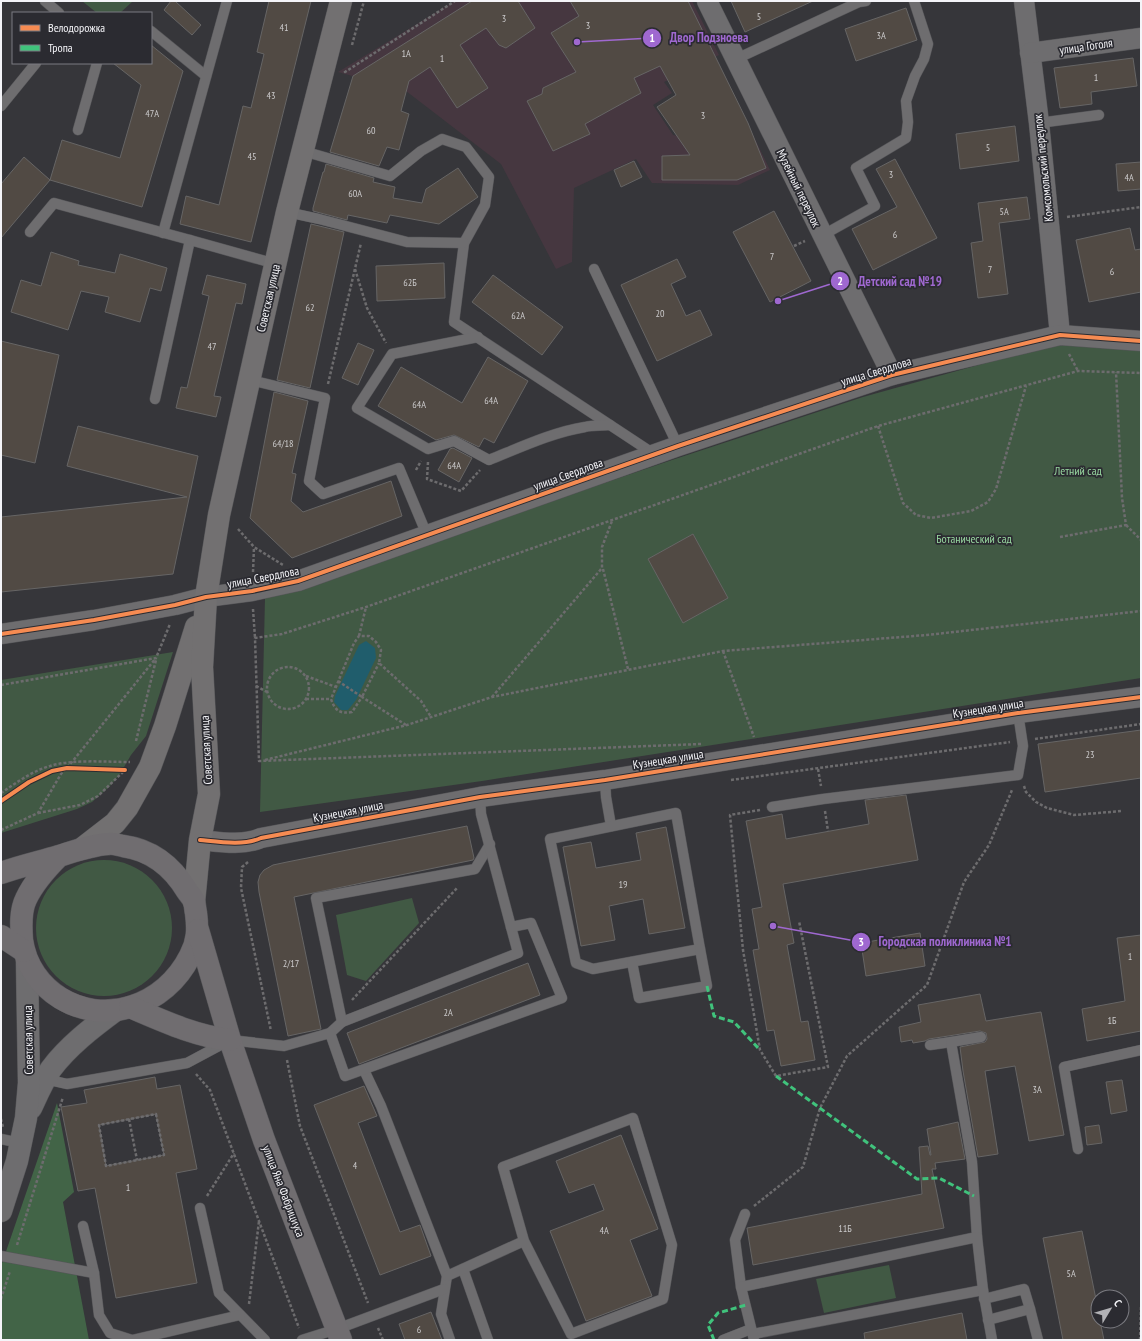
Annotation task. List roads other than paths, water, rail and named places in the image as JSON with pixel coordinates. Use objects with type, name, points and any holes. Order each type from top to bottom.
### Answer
[{"type":"main road","name":"Советская улица","points":[[194,902],[200,840],[209,794],[202,667],[206,597],[219,515],[287,212],[341,1]]},
{"type":"main road","name":"Советская улица","points":[[84,847],[115,823],[127,808],[150,767],[165,726],[206,597]]},
{"type":"main road","points":[[1,873],[84,847],[110,844],[136,848],[160,860],[179,878],[194,902],[198,930],[193,952],[183,971],[168,987],[149,999],[123,1009],[94,1011],[73,1005],[54,995],[38,980],[26,956],[20,926],[25,900],[38,878],[58,856]]},
{"type":"main road","name":"улица Яна Фабрициуса","points":[[198,930],[230,1040],[264,1140],[339,1334]]},
{"type":"main road","points":[[1,936],[26,956]]},
{"type":"main road","points":[[123,1009],[192,1032],[213,1038],[230,1040]]},
{"type":"street","name":"Музейный переулок","points":[[707,1],[736,60],[817,236],[892,375]]},
{"type":"street","name":"Комсомольский переулок","points":[[1024,1],[1039,122],[1060,336]]},
{"type":"street","name":"улица Гоголя","points":[[1030,54],[1141,38]]},
{"type":"street","name":"улица Свердлова","points":[[1,634],[94,620],[175,605],[206,597],[252,591],[298,581],[654,454],[892,375],[1060,336],[1141,341]]},
{"type":"street","name":"Кузнецкая улица","points":[[200,840],[234,843],[255,840],[480,797],[605,780],[1018,713],[1141,697]]},
{"type":"street","name":"Советская улица","points":[[26,956],[28,1083],[26,1118]]},
{"type":"street","name":"Советская улица","points":[[1,1211],[17,1161],[11,1141],[26,1118],[45,1079],[56,1062],[91,1028],[123,1009]]},
{"type":"lane","points":[[45,1],[58,12]]},
{"type":"lane","points":[[163,233],[227,1]]},
{"type":"lane","points":[[736,60],[859,2],[866,1]]},
{"type":"lane","points":[[817,236],[875,206],[856,168],[906,138],[908,122],[906,101],[915,76],[924,59],[928,44],[914,1]]},
{"type":"lane","points":[[152,32],[206,76]]},
{"type":"lane","points":[[1,106],[35,64]]},
{"type":"lane","points":[[78,130],[97,64]]},
{"type":"lane","points":[[1039,122],[1099,115]]},
{"type":"lane","points":[[303,151],[390,176],[421,151],[442,139],[466,147],[489,177],[485,205],[464,243],[454,322],[654,454]]},
{"type":"lane","points":[[30,232],[54,204],[276,264]]},
{"type":"lane","points":[[287,212],[407,242],[464,243]]},
{"type":"lane","points":[[155,399],[190,240]]},
{"type":"lane","points":[[594,269],[678,446]]},
{"type":"lane","points":[[478,337],[392,354],[357,408],[428,449],[454,441],[489,460],[526,445],[565,432],[586,427],[610,425]]},
{"type":"lane","points":[[250,380],[324,398],[309,481],[323,494],[399,468],[427,535]]},
{"type":"lane","points":[[772,807],[830,798],[1018,775],[1023,746],[1018,713]]},
{"type":"lane","points":[[605,780],[606,797],[611,826]]},
{"type":"lane","points":[[45,1079],[67,1084],[187,1063],[230,1040],[284,1046],[330,1033],[341,1018],[518,953],[481,814],[480,797]]},
{"type":"lane","points":[[632,962],[640,998],[707,986],[676,812],[550,838],[576,963],[592,969],[700,949]]},
{"type":"lane","points":[[341,1018],[316,898],[475,868],[490,844]]},
{"type":"lane","points":[[330,1033],[345,1076],[562,998],[531,923],[511,927]]},
{"type":"lane","points":[[930,1045],[981,1037]]},
{"type":"lane","points":[[951,1042],[972,1162],[977,1237],[984,1294],[992,1340]]},
{"type":"lane","points":[[1078,1149],[1064,1067],[1141,1050]]},
{"type":"lane","points":[[364,1070],[381,1106],[447,1276],[441,1314],[450,1340]]},
{"type":"lane","points":[[633,1118],[672,1245],[662,1299],[571,1334],[524,1241],[503,1167],[633,1118]]},
{"type":"lane","points":[[200,1208],[219,1293],[265,1340]]},
{"type":"lane","points":[[745,1214],[735,1240],[741,1287],[753,1334]]},
{"type":"lane","points":[[83,1226],[94,1273],[99,1315],[110,1333],[132,1340],[244,1319]]},
{"type":"lane","points":[[741,1287],[977,1237]]},
{"type":"lane","points":[[447,1276],[524,1241]]},
{"type":"lane","points":[[1,1256],[94,1273]]},
{"type":"lane","points":[[463,1269],[488,1340]]},
{"type":"lane","points":[[303,1340],[339,1334],[444,1289]]},
{"type":"lane","points":[[722,1340],[984,1294],[1024,1290],[1038,1340]]},
{"type":"lane","points":[[988,1320],[1030,1309]]},
{"type":"water","points":[[366,641],[375,648],[376,658],[356,700],[348,710],[341,710],[334,702],[335,696],[359,645]]},
{"type":"place","name":"Двор Подзноева","points":[[577,42]]},
{"type":"place","name":"Детский сад №19","points":[[778,301]]},
{"type":"place","name":"Городская поликлиника №1","points":[[773,926]]},
{"type":"park label","name":"Летний сад","points":[[1078,470]]},
{"type":"park label","name":"Ботанический сад","points":[[974,538]]}]
